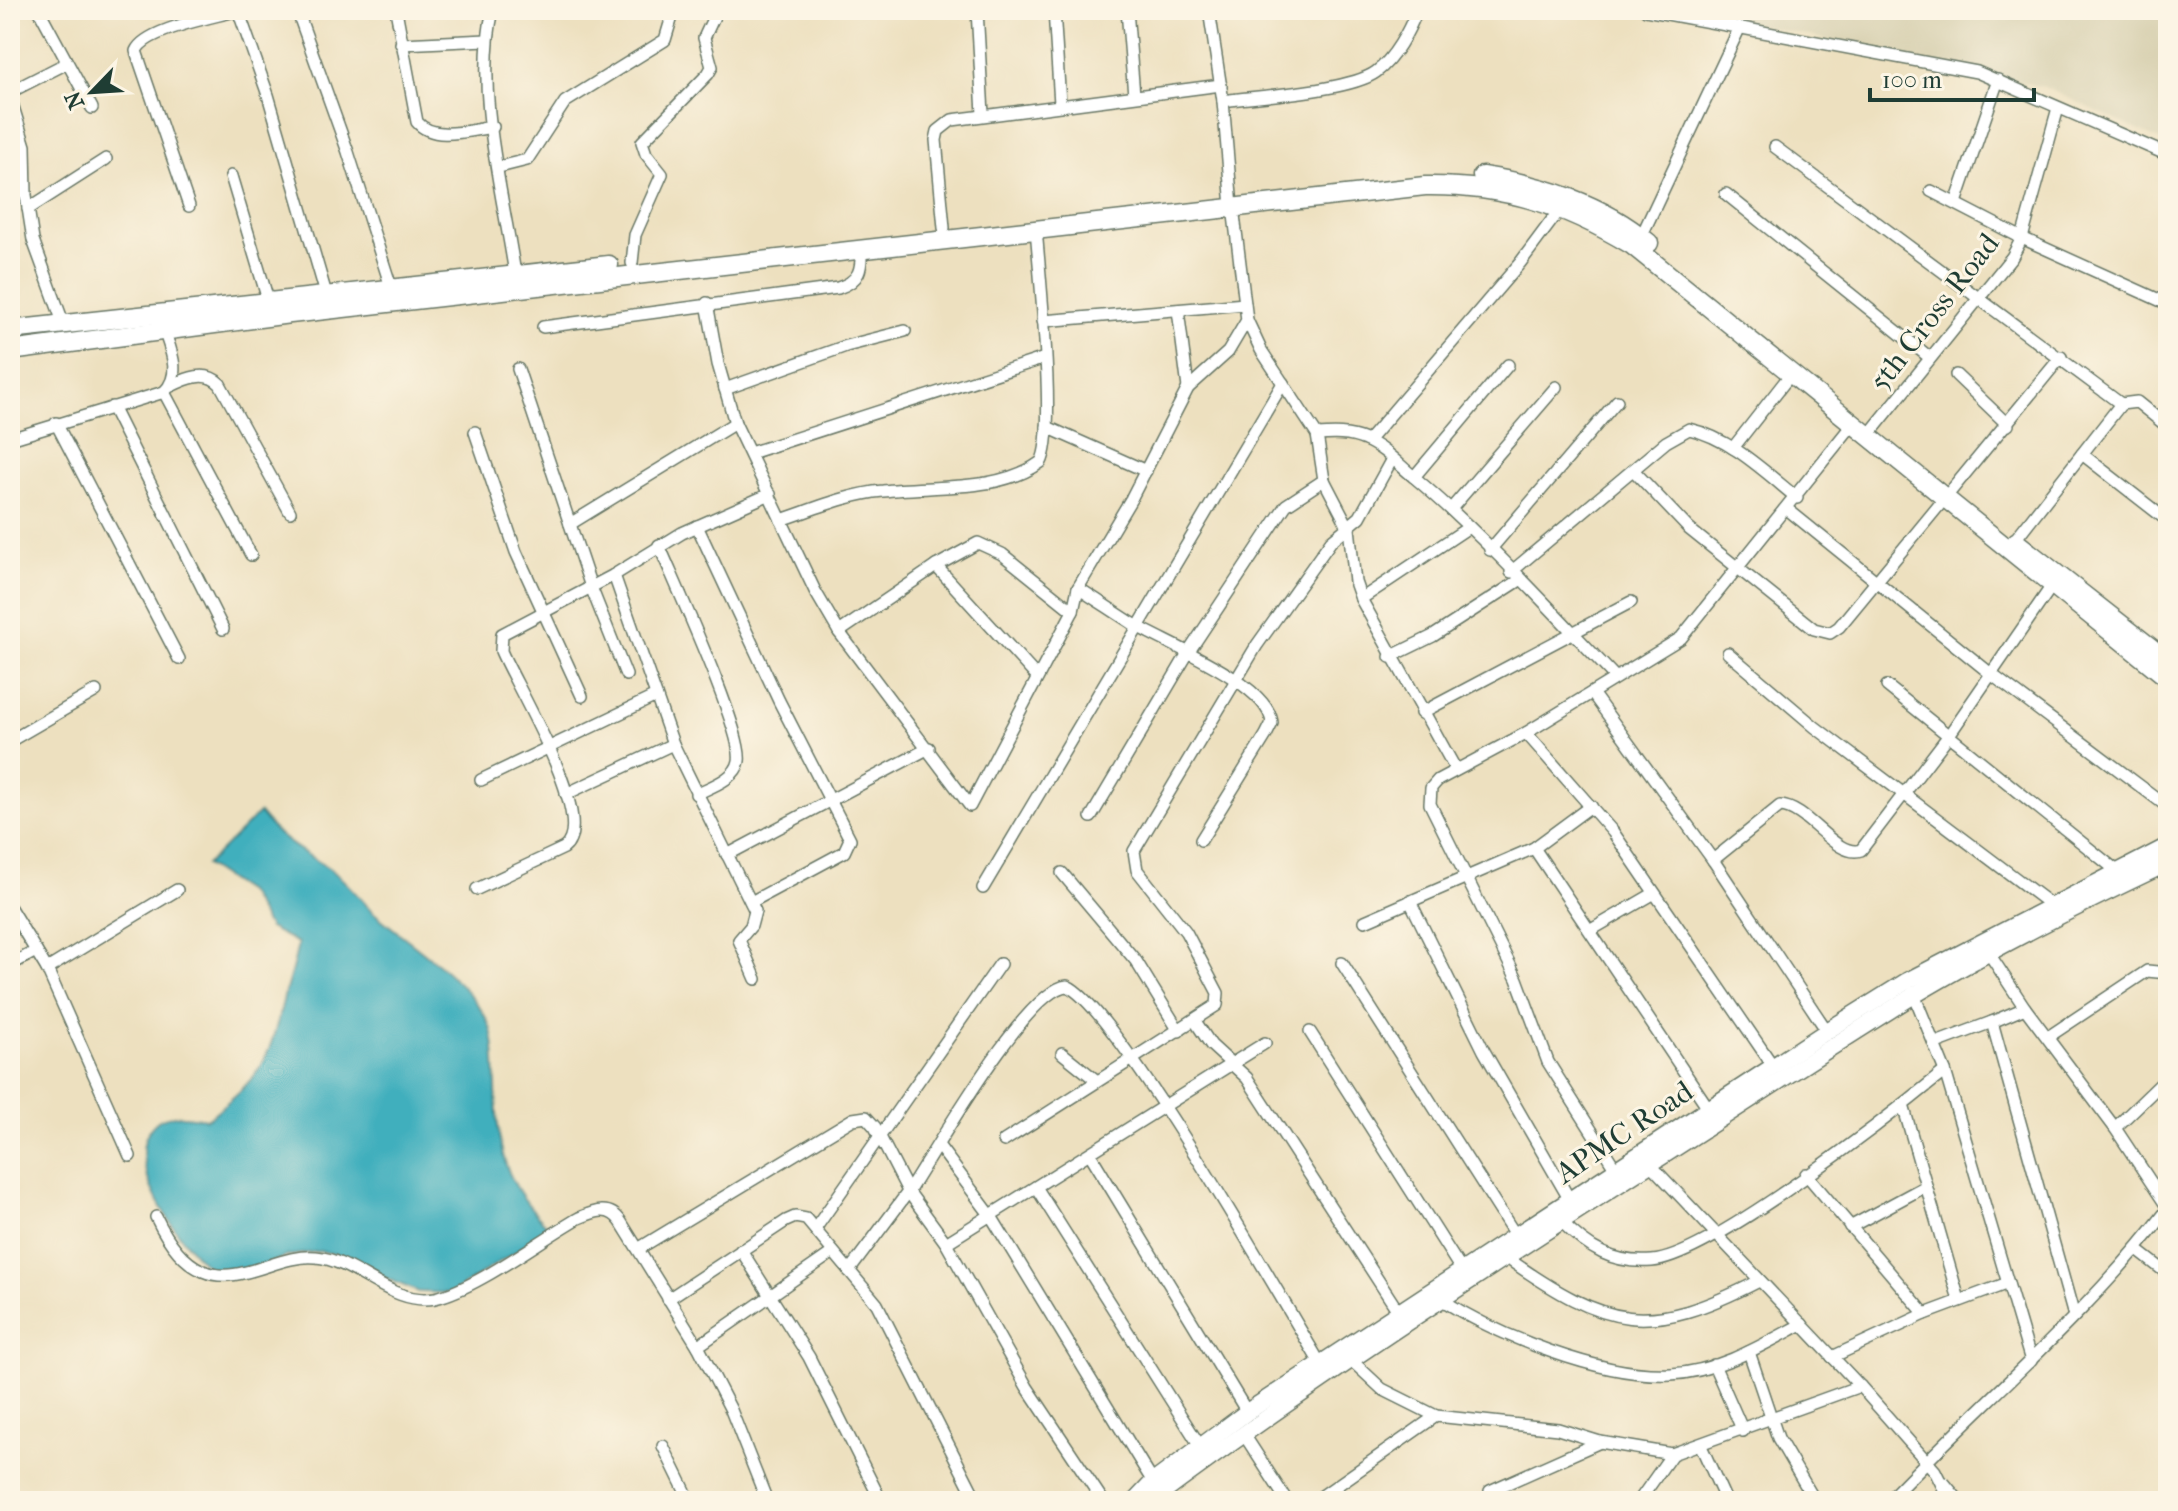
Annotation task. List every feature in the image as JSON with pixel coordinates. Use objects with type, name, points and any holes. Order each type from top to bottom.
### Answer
[{"type":"main road","points":[[10,351],[162,323],[269,308],[1036,228],[1232,204],[1422,174],[1475,175],[1521,182],[1569,197],[1641,237],[2051,587],[2168,678]]},
{"type":"main road","points":[[269,308],[326,294],[944,228],[1450,186],[1482,187],[1561,208],[1593,221],[1632,245],[1852,425],[1871,433]]},
{"type":"main road","points":[[10,330],[64,325],[162,323]]},
{"type":"main road","points":[[1948,496],[2014,541],[2168,661]]},
{"type":"street","points":[[39,10],[92,108]]},
{"type":"street","points":[[189,206],[136,51],[139,44],[152,35],[238,10],[268,95],[326,294]]},
{"type":"street","points":[[297,10],[348,152],[391,287]]},
{"type":"street","points":[[396,10],[410,97],[422,129],[444,133],[493,127]]},
{"type":"street","points":[[493,10],[487,40],[493,127],[515,274]]},
{"type":"street","points":[[499,167],[527,160],[565,102],[665,40],[674,10]]},
{"type":"street","points":[[632,263],[635,235],[662,174],[646,154],[642,142],[712,67],[704,38],[717,10]]},
{"type":"street","points":[[977,10],[983,114]]},
{"type":"street","points":[[1054,10],[1060,104]]},
{"type":"street","points":[[1127,10],[1134,95]]},
{"type":"street","points":[[1209,10],[1223,101],[1247,320],[1317,435],[1324,480],[1349,528],[1355,582],[1361,599],[1421,713],[1456,770]]},
{"type":"street","points":[[1223,101],[1338,85],[1368,77],[1387,60],[1417,10]]},
{"type":"street","points":[[1646,10],[1739,29],[1917,58],[1998,80],[2168,155]]},
{"type":"street","points":[[1641,237],[1739,29]]},
{"type":"street","points":[[401,44],[487,40]]},
{"type":"street","points":[[64,325],[42,269],[28,209],[25,146],[10,95],[67,63]]},
{"type":"street","points":[[1956,203],[1998,80]]},
{"type":"street","points":[[944,228],[938,131],[952,120],[1221,85]]},
{"type":"street","points":[[1931,191],[2022,238],[2058,108]]},
{"type":"street","points":[[1775,147],[2121,404]]},
{"type":"street","points":[[28,209],[106,159]]},
{"type":"street","points":[[231,176],[269,308]]},
{"type":"street","points":[[1726,194],[1929,357]]},
{"type":"street","points":[[1368,441],[1520,263],[1561,208]]},
{"type":"street","points":[[781,520],[882,491],[952,489],[1019,473],[1041,462],[1045,455],[1047,427],[1036,228]]},
{"type":"street","name":"5th Cross Road","points":[[1871,433],[2012,257],[2022,238],[2168,304]]},
{"type":"street","points":[[543,327],[846,285],[858,276],[862,267],[861,248]]},
{"type":"street","points":[[707,303],[735,423],[839,632],[970,806],[1073,611],[1078,588],[1146,471],[1188,388],[1228,352],[1247,320]]},
{"type":"street","points":[[1043,321],[1245,304]]},
{"type":"street","points":[[1178,310],[1188,388]]},
{"type":"street","points":[[162,323],[174,362],[168,389],[251,555]]},
{"type":"street","points":[[725,389],[846,346],[905,331]]},
{"type":"street","points":[[1635,472],[1689,529],[1822,633],[1839,627],[2061,357]]},
{"type":"street","points":[[750,453],[1045,358]]},
{"type":"street","points":[[1414,477],[1508,365]]},
{"type":"street","points":[[518,369],[591,587],[626,675]]},
{"type":"street","points":[[1733,448],[1790,375]]},
{"type":"street","points":[[1956,375],[2008,425]]},
{"type":"street","points":[[10,439],[168,389],[192,377],[206,376],[220,384],[290,512]]},
{"type":"street","points":[[983,888],[1283,383]]},
{"type":"street","points":[[1451,509],[1556,387]]},
{"type":"street","points":[[1490,550],[1617,401]]},
{"type":"street","points":[[2014,541],[2121,404],[2137,402],[2168,427]]},
{"type":"street","points":[[112,407],[223,629]]},
{"type":"street","points":[[56,423],[179,659]]},
{"type":"street","points":[[570,524],[735,423]]},
{"type":"street","points":[[1617,1171],[1548,1062],[1517,979],[1429,795],[1438,780],[1526,733],[1681,638],[1797,498],[1852,425]]},
{"type":"street","points":[[1047,427],[1146,471]]},
{"type":"street","points":[[1390,657],[1433,636],[1515,576],[1666,442],[1689,429],[1733,448],[1797,498]]},
{"type":"street","points":[[475,432],[516,552],[582,696]]},
{"type":"street","points":[[1317,435],[1350,435],[1368,441],[1392,459],[1451,509],[1615,677]]},
{"type":"street","points":[[2082,454],[2168,521]]},
{"type":"street","points":[[1004,1141],[1217,1005],[1218,993],[1180,922],[1141,876],[1133,858],[1193,748],[1301,578],[1331,541],[1360,517],[1392,459]]},
{"type":"street","points":[[1091,817],[1188,653],[1286,505],[1324,480]]},
{"type":"street","points":[[477,889],[569,844],[574,832],[566,794],[549,748],[506,662],[500,643],[507,629],[614,575],[659,545],[770,494]]},
{"type":"street","points":[[1787,509],[1991,674],[2168,807]]},
{"type":"street","points":[[697,526],[779,701],[850,839],[850,847],[832,860],[751,902]]},
{"type":"street","points":[[1361,599],[1469,527]]},
{"type":"street","points":[[659,545],[717,684],[738,747],[739,761],[731,776],[696,794]]},
{"type":"street","points":[[839,632],[969,545],[989,546],[1073,611]]},
{"type":"street","points":[[936,566],[1037,677]]},
{"type":"street","points":[[614,575],[673,744],[751,902],[755,918],[739,940],[756,979]]},
{"type":"street","points":[[1713,860],[1780,806],[1795,810],[1848,851],[1857,852],[1866,846],[1949,735],[2051,587]]},
{"type":"street","points":[[1078,588],[1137,626],[1236,681],[1263,702],[1272,723],[1201,840]]},
{"type":"street","points":[[1421,713],[1631,602]]},
{"type":"street","points":[[1728,653],[1904,796],[2051,905]]},
{"type":"street","points":[[1887,686],[2117,871]]},
{"type":"street","points":[[11,737],[96,691]]},
{"type":"street","points":[[1592,693],[1713,860],[1827,1031]]},
{"type":"street","points":[[481,780],[656,696]]},
{"type":"street","points":[[1526,733],[1613,832],[1773,1066]]},
{"type":"street","points":[[566,794],[673,744]]},
{"type":"street","points":[[727,855],[929,748]]},
{"type":"street","points":[[1365,921],[1534,848],[1591,806]]},
{"type":"street","name":"APMC Road","points":[[1986,949],[2051,905],[2168,846]]},
{"type":"street","points":[[1534,848],[1709,1109]]},
{"type":"street","name":"APMC Road","points":[[1135,1501],[1153,1482],[1247,1412],[1617,1171],[1646,1160],[1709,1109],[1827,1031],[1986,949],[2168,863]]},
{"type":"street","points":[[1062,873],[1136,961],[1179,1031]]},
{"type":"street","points":[[47,969],[177,890]]},
{"type":"street","points":[[1591,930],[1653,894]]},
{"type":"street","points":[[1410,901],[1484,1051],[1571,1202]]},
{"type":"street","points":[[10,908],[47,969],[130,1156]]},
{"type":"street","points":[[1888,1501],[2031,1361],[2137,1250],[2168,1208],[2115,1128],[2025,1008],[1986,949]]},
{"type":"street","points":[[10,965],[36,951]]},
{"type":"street","points":[[1342,963],[1516,1236]]},
{"type":"street","points":[[815,1229],[1000,964]]},
{"type":"street","points":[[2048,1037],[2147,971],[2156,969],[2168,973]]},
{"type":"street","points":[[849,1271],[908,1191],[1018,1025],[1056,987],[1074,989],[1133,1060],[1320,1363]]},
{"type":"street","points":[[1911,988],[1936,1043],[2031,1361]]},
{"type":"street","name":"APMC Road","points":[[1152,1501],[1243,1433],[1439,1298],[1507,1258],[1646,1160],[1911,988]]},
{"type":"street","points":[[1936,1043],[2025,1008]]},
{"type":"street","points":[[1195,1021],[1211,1045],[1247,1078],[1398,1311]]},
{"type":"street","points":[[1992,1022],[2074,1316]]},
{"type":"street","points":[[1310,1032],[1462,1271]]},
{"type":"street","points":[[946,1243],[1233,1066],[1265,1043]]},
{"type":"street","points":[[1062,1053],[1097,1081]]},
{"type":"street","points":[[1561,1221],[1595,1251],[1620,1259],[1670,1258],[1716,1235],[1806,1174],[1945,1071]]},
{"type":"street","points":[[2115,1128],[2168,1077]]},
{"type":"street","points":[[1903,1105],[1959,1300]]},
{"type":"street","points":[[638,1249],[853,1119],[866,1117],[880,1136],[908,1191],[946,1243],[1027,1387],[1103,1501]]},
{"type":"street","points":[[938,1145],[991,1216],[1153,1482]]},
{"type":"street","points":[[1090,1154],[1247,1412]]},
{"type":"street","points":[[1646,1160],[1860,1386],[1959,1501]]},
{"type":"street","points":[[1806,1174],[1925,1314]]},
{"type":"street","points":[[1850,1227],[1926,1186]]},
{"type":"street","points":[[1036,1187],[1200,1446]]},
{"type":"street","points":[[156,1217],[168,1241],[202,1271],[235,1274],[291,1259],[318,1257],[395,1292],[427,1299],[452,1293],[579,1218],[598,1210],[617,1215],[698,1346],[731,1410],[766,1501]]},
{"type":"street","points":[[668,1299],[795,1217],[806,1219],[877,1304],[896,1335],[977,1501]]},
{"type":"street","points":[[741,1250],[809,1357],[881,1501]]},
{"type":"street","points":[[2137,1250],[2168,1274]]},
{"type":"street","points":[[698,1346],[832,1253]]},
{"type":"street","points":[[1507,1258],[1547,1286],[1583,1304],[1633,1319],[1686,1314],[1712,1305],[1759,1281]]},
{"type":"street","points":[[1832,1357],[1925,1314],[2008,1283]]},
{"type":"street","points":[[1439,1298],[1468,1317],[1564,1354],[1612,1367],[1669,1374],[1714,1365],[1749,1352],[1802,1324]]},
{"type":"street","points":[[1749,1352],[1771,1419],[1787,1455],[1815,1501]]},
{"type":"street","points":[[1351,1360],[1382,1389],[1436,1416],[1558,1429],[1600,1442],[1672,1454],[1743,1431],[1860,1386]]},
{"type":"street","points":[[1714,1365],[1743,1431]]},
{"type":"street","points":[[1315,1501],[1436,1416]]},
{"type":"street","points":[[1243,1433],[1287,1501]]},
{"type":"street","points":[[1490,1491],[1600,1442]]},
{"type":"street","points":[[663,1446],[690,1501]]},
{"type":"street","points":[[1701,1446],[1726,1501]]},
{"type":"street","points":[[1639,1501],[1672,1454]]},
{"type":"street","points":[[1940,1479],[1945,1501]]},
{"type":"shaded area","points":[[1690,10],[2168,10],[2168,144],[2044,87]]},
{"type":"water","points":[[259,813],[284,839],[336,873],[373,912],[455,979],[482,1010],[490,1027],[498,1130],[506,1166],[523,1197],[551,1229],[451,1293],[419,1292],[383,1277],[351,1258],[321,1251],[287,1256],[261,1267],[215,1273],[172,1224],[148,1178],[143,1156],[146,1137],[158,1121],[175,1116],[207,1119],[251,1079],[273,1039],[298,943],[269,928],[248,893],[206,865]]}]
